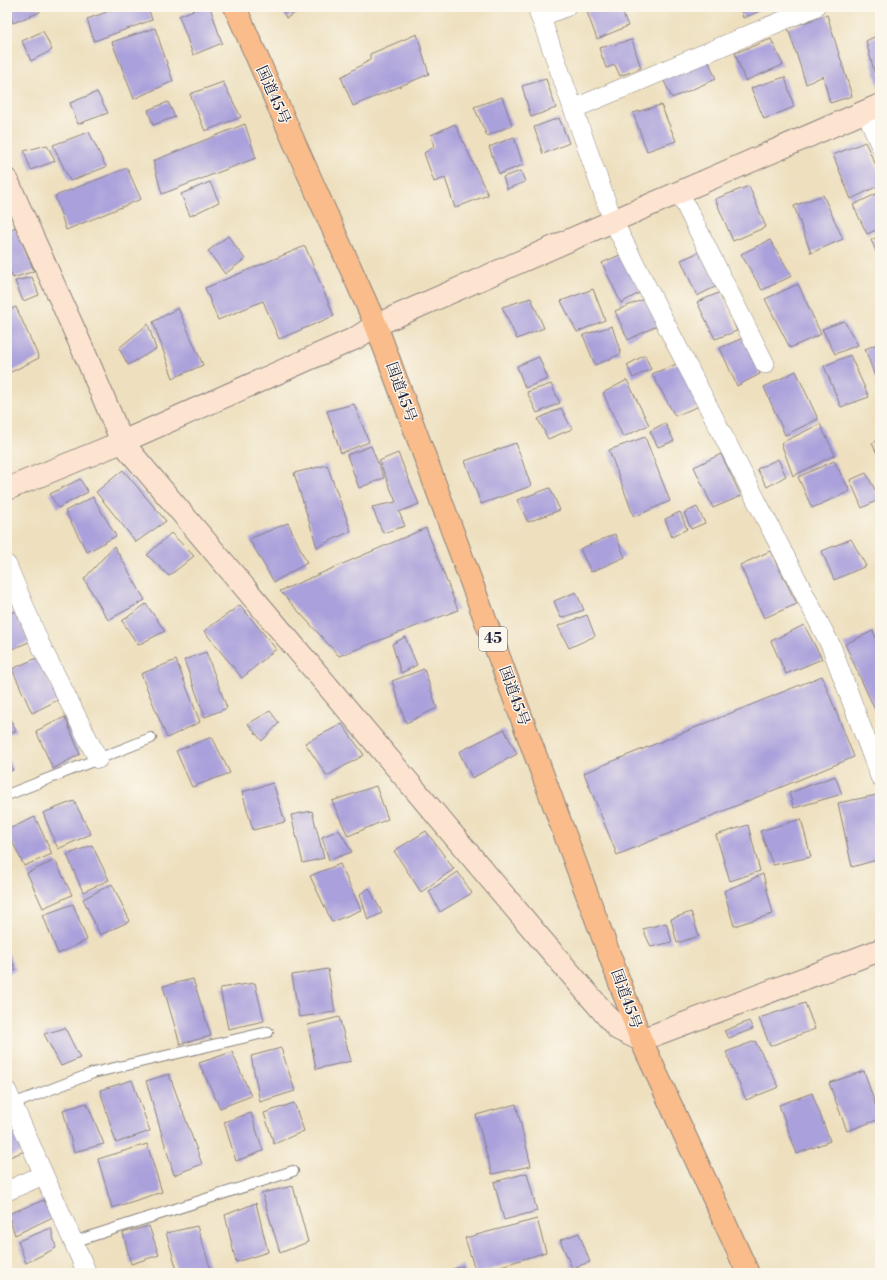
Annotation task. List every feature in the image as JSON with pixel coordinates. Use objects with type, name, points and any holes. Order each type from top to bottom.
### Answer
[{"type":"highway","name":"国道45号","points":[[235,7],[376,325],[641,1040],[748,1273]]},
{"type":"street","points":[[566,7],[539,12],[612,220],[831,646],[880,777]]},
{"type":"street","points":[[573,109],[815,7]]},
{"type":"street","points":[[7,489],[122,442],[356,338],[376,325],[612,220],[873,108],[880,145]]},
{"type":"street","points":[[7,180],[88,361],[122,442],[618,1029],[641,1040],[880,950]]},
{"type":"street","points":[[679,192],[765,364]]},
{"type":"street","points":[[7,565],[40,644],[98,759]]},
{"type":"street","points":[[10,1097],[87,1273]]},
{"type":"street","points":[[7,1191],[43,1175]]},
{"type":"lane","points":[[7,795],[151,738]]},
{"type":"lane","points":[[10,1097],[93,1073],[268,1032]]},
{"type":"lane","points":[[73,1242],[293,1171]]},
{"type":"building","points":[[7,7],[38,7],[40,12],[13,23]]},
{"type":"building","points":[[121,7],[148,7],[152,20],[94,41],[87,19]]},
{"type":"building","points":[[201,7],[210,7],[222,43],[193,55],[179,16]]},
{"type":"building","points":[[281,7],[307,7],[286,18]]},
{"type":"building","points":[[598,7],[620,7],[628,26],[597,39],[587,12]]},
{"type":"building","points":[[740,7],[770,7],[743,18]]},
{"type":"building","points":[[827,15],[852,96],[830,103],[823,76],[806,84],[788,28]]},
{"type":"building","points":[[155,28],[173,81],[134,99],[112,42]]},
{"type":"building","points":[[43,31],[52,50],[31,61],[22,41]]},
{"type":"building","points":[[417,34],[429,74],[353,106],[341,77],[370,60],[370,54]]},
{"type":"building","points":[[880,34],[880,85],[878,86],[866,41]]},
{"type":"building","points":[[771,39],[783,65],[745,81],[735,53]]},
{"type":"building","points":[[632,40],[641,68],[620,76],[615,65],[606,68],[599,48]]},
{"type":"building","points":[[708,60],[716,79],[672,98],[663,79]]},
{"type":"building","points":[[785,77],[794,107],[764,119],[751,88]]},
{"type":"building","points":[[546,79],[556,108],[531,117],[522,86]]},
{"type":"building","points":[[223,82],[241,117],[205,131],[190,94]]},
{"type":"building","points":[[97,92],[108,113],[78,124],[70,103]]},
{"type":"building","points":[[502,97],[512,125],[487,136],[474,107]]},
{"type":"building","points":[[168,102],[175,117],[153,125],[148,110]]},
{"type":"building","points":[[661,105],[676,141],[647,151],[633,113]]},
{"type":"building","points":[[559,118],[569,143],[543,154],[534,127]]},
{"type":"building","points":[[245,124],[256,158],[162,194],[153,161]]},
{"type":"building","points":[[455,124],[488,195],[455,208],[445,178],[434,182],[424,153],[434,147],[431,135]]},
{"type":"building","points":[[89,132],[106,167],[70,181],[53,145]]},
{"type":"building","points":[[514,137],[523,165],[499,174],[489,147]]},
{"type":"building","points":[[865,142],[880,174],[880,185],[851,199],[833,155]]},
{"type":"building","points":[[47,145],[55,161],[31,170],[24,151]]},
{"type":"building","points":[[127,168],[141,199],[66,230],[55,196]]},
{"type":"building","points":[[521,171],[525,182],[507,189],[503,177]]},
{"type":"building","points":[[210,182],[219,202],[190,216],[181,194]]},
{"type":"building","points":[[749,186],[766,227],[733,241],[715,199]]},
{"type":"building","points":[[880,192],[880,228],[867,234],[853,205]]},
{"type":"building","points":[[823,195],[843,239],[811,253],[794,206]]},
{"type":"building","points":[[16,227],[34,271],[13,278],[7,264],[7,231]]},
{"type":"building","points":[[228,236],[245,259],[225,274],[208,251]]},
{"type":"building","points":[[880,236],[880,260],[871,240]]},
{"type":"building","points":[[770,240],[792,276],[762,290],[741,254]]},
{"type":"building","points":[[305,246],[334,316],[279,339],[263,301],[218,320],[205,288]]},
{"type":"building","points":[[702,251],[719,285],[697,296],[681,260]]},
{"type":"building","points":[[622,254],[641,292],[621,303],[602,263]]},
{"type":"building","points":[[32,277],[39,295],[23,301],[15,281]]},
{"type":"building","points":[[798,284],[821,334],[790,348],[765,299]]},
{"type":"building","points":[[593,289],[605,320],[577,332],[561,301]]},
{"type":"building","points":[[721,292],[737,331],[715,339],[697,302]]},
{"type":"building","points":[[531,298],[544,328],[517,339],[502,307]]},
{"type":"building","points":[[644,299],[658,325],[628,340],[615,311]]},
{"type":"building","points":[[16,307],[39,358],[7,374],[7,311]]},
{"type":"building","points":[[178,308],[203,365],[173,378],[153,322]]},
{"type":"building","points":[[844,321],[858,345],[835,354],[822,329]]},
{"type":"building","points":[[148,324],[156,349],[128,365],[119,348]]},
{"type":"building","points":[[612,326],[621,354],[595,365],[583,335]]},
{"type":"building","points":[[745,337],[760,374],[737,386],[720,348]]},
{"type":"building","points":[[880,343],[880,390],[865,349]]},
{"type":"building","points":[[645,355],[651,369],[633,378],[627,365]]},
{"type":"building","points":[[850,355],[869,397],[841,407],[824,366]]},
{"type":"building","points":[[539,357],[548,379],[525,388],[517,366]]},
{"type":"building","points":[[679,363],[699,406],[675,416],[652,374]]},
{"type":"building","points":[[796,371],[818,419],[785,435],[764,387]]},
{"type":"building","points":[[627,380],[649,425],[623,437],[603,393]]},
{"type":"building","points":[[551,384],[560,403],[537,413],[527,392]]},
{"type":"building","points":[[354,404],[369,442],[341,453],[327,411]]},
{"type":"building","points":[[561,408],[572,429],[548,439],[538,419]]},
{"type":"building","points":[[665,423],[674,441],[658,447],[650,431]]},
{"type":"building","points":[[820,424],[835,455],[793,476],[781,443]]},
{"type":"building","points":[[645,437],[670,501],[634,517],[609,450]]},
{"type":"building","points":[[880,439],[880,460],[872,443]]},
{"type":"building","points":[[516,443],[531,486],[481,504],[465,461]]},
{"type":"building","points":[[371,446],[384,478],[359,488],[347,455]]},
{"type":"building","points":[[398,453],[419,504],[399,512],[405,526],[383,533],[372,507],[396,502],[379,461]]},
{"type":"building","points":[[721,454],[741,496],[713,508],[694,467]]},
{"type":"building","points":[[778,459],[786,476],[767,487],[757,469]]},
{"type":"building","points":[[834,461],[850,491],[812,508],[798,477]]},
{"type":"building","points":[[327,465],[351,531],[317,547],[294,473]]},
{"type":"building","points":[[123,470],[166,521],[136,542],[96,492]]},
{"type":"building","points":[[866,473],[880,499],[862,508],[850,480]]},
{"type":"building","points":[[80,479],[88,492],[58,508],[50,494]]},
{"type":"building","points":[[550,488],[560,510],[528,522],[517,500]]},
{"type":"building","points":[[93,497],[116,536],[87,552],[65,511]]},
{"type":"building","points":[[697,507],[705,523],[691,529],[684,513]]},
{"type":"building","points":[[680,512],[687,529],[672,537],[665,519]]},
{"type":"building","points":[[288,523],[307,563],[274,582],[249,539]]},
{"type":"building","points":[[426,528],[458,610],[339,656],[280,591]]},
{"type":"building","points":[[171,533],[194,556],[169,576],[147,555]]},
{"type":"building","points":[[615,534],[625,557],[591,572],[580,549]]},
{"type":"building","points":[[851,539],[866,566],[834,580],[822,551]]},
{"type":"building","points":[[114,546],[145,600],[108,620],[84,579]]},
{"type":"building","points":[[770,551],[797,604],[764,618],[740,565]]},
{"type":"building","points":[[7,592],[13,605],[7,608]]},
{"type":"building","points":[[576,592],[584,610],[561,618],[554,601]]},
{"type":"building","points":[[146,604],[165,631],[138,645],[122,621]]},
{"type":"building","points":[[240,605],[276,649],[242,678],[204,631]]},
{"type":"building","points":[[16,611],[29,642],[7,651],[7,615]]},
{"type":"building","points":[[587,615],[595,636],[569,648],[558,626]]},
{"type":"building","points":[[804,625],[822,659],[786,674],[771,641]]},
{"type":"building","points":[[873,631],[880,648],[880,708],[875,710],[845,644]]},
{"type":"building","points":[[405,637],[417,665],[401,673],[392,644]]},
{"type":"building","points":[[206,652],[227,708],[205,717],[184,660]]},
{"type":"building","points":[[37,658],[58,700],[32,713],[12,669]]},
{"type":"building","points":[[176,660],[200,722],[167,738],[141,674]]},
{"type":"building","points":[[424,669],[437,708],[406,723],[392,681]]},
{"type":"building","points":[[822,676],[854,757],[617,855],[584,773]]},
{"type":"building","points":[[270,711],[279,723],[262,741],[248,724]]},
{"type":"building","points":[[7,712],[16,731],[7,735]]},
{"type":"building","points":[[65,717],[80,754],[53,769],[36,731]]},
{"type":"building","points":[[342,724],[364,755],[327,776],[305,743]]},
{"type":"building","points":[[504,729],[517,754],[472,778],[459,752]]},
{"type":"building","points":[[212,737],[230,773],[192,787],[176,751]]},
{"type":"building","points":[[7,757],[13,770],[7,773]]},
{"type":"building","points":[[835,776],[842,794],[794,808],[789,793]]},
{"type":"building","points":[[273,783],[285,822],[253,830],[242,792]]},
{"type":"building","points":[[376,786],[388,819],[348,836],[332,801]]},
{"type":"building","points":[[877,795],[880,802],[880,859],[852,867],[838,803]]},
{"type":"building","points":[[74,801],[91,834],[58,849],[43,813]]},
{"type":"building","points":[[312,811],[324,858],[303,863],[291,815]]},
{"type":"building","points":[[35,817],[52,854],[24,866],[7,830]]},
{"type":"building","points":[[801,819],[811,857],[773,865],[760,831]]},
{"type":"building","points":[[748,825],[760,871],[730,881],[716,835]]},
{"type":"building","points":[[339,830],[352,852],[329,860],[322,837]]},
{"type":"building","points":[[426,831],[454,869],[421,892],[394,851]]},
{"type":"building","points":[[92,845],[109,880],[83,892],[67,855]]},
{"type":"building","points":[[55,860],[72,895],[43,908],[27,873]]},
{"type":"building","points":[[340,864],[361,910],[332,922],[310,876]]},
{"type":"building","points":[[458,872],[472,893],[440,912],[429,891]]},
{"type":"building","points":[[763,874],[773,914],[734,926],[724,891]]},
{"type":"building","points":[[112,884],[130,921],[100,935],[83,899]]},
{"type":"building","points":[[369,888],[382,913],[368,920],[360,894]]},
{"type":"building","points":[[73,904],[87,940],[58,954],[43,915]]},
{"type":"building","points":[[691,912],[699,936],[677,943],[671,919]]},
{"type":"building","points":[[666,923],[672,942],[651,947],[643,929]]},
{"type":"building","points":[[7,951],[16,970],[7,974]]},
{"type":"building","points":[[328,969],[335,1012],[299,1017],[292,975]]},
{"type":"building","points":[[193,979],[211,1036],[180,1044],[163,986]]},
{"type":"building","points":[[255,983],[264,1021],[228,1029],[220,988]]},
{"type":"building","points":[[805,1003],[815,1029],[770,1046],[759,1018]]},
{"type":"building","points":[[339,1017],[351,1061],[316,1069],[308,1025]]},
{"type":"building","points":[[749,1021],[753,1029],[729,1038],[724,1031]]},
{"type":"building","points":[[65,1028],[80,1058],[61,1066],[44,1034]]},
{"type":"building","points":[[755,1041],[779,1087],[746,1100],[726,1052]]},
{"type":"building","points":[[281,1048],[295,1091],[260,1102],[251,1056]]},
{"type":"building","points":[[232,1052],[251,1096],[220,1108],[199,1063]]},
{"type":"building","points":[[864,1071],[880,1119],[847,1131],[829,1083]]},
{"type":"building","points":[[169,1074],[202,1164],[174,1175],[146,1081]]},
{"type":"building","points":[[132,1080],[150,1131],[116,1143],[100,1090]]},
{"type":"building","points":[[812,1093],[830,1141],[797,1154],[779,1105]]},
{"type":"building","points":[[87,1103],[104,1144],[74,1152],[63,1110]]},
{"type":"building","points":[[294,1103],[304,1131],[274,1144],[264,1113]]},
{"type":"building","points":[[516,1104],[531,1166],[492,1174],[476,1115]]},
{"type":"building","points":[[10,1113],[25,1151],[7,1158],[7,1115]]},
{"type":"building","points":[[251,1113],[263,1151],[236,1161],[224,1122]]},
{"type":"building","points":[[147,1144],[162,1192],[112,1208],[98,1159]]},
{"type":"building","points":[[527,1173],[537,1211],[504,1220],[494,1182]]},
{"type":"building","points":[[293,1186],[308,1242],[280,1253],[262,1193]]},
{"type":"building","points":[[44,1200],[53,1217],[15,1235],[8,1214]]},
{"type":"building","points":[[256,1203],[268,1252],[236,1262],[225,1215]]},
{"type":"building","points":[[537,1219],[546,1252],[476,1273],[465,1238]]},
{"type":"building","points":[[149,1226],[159,1255],[131,1264],[123,1233]]},
{"type":"building","points":[[197,1226],[211,1270],[203,1273],[178,1273],[166,1233]]},
{"type":"building","points":[[51,1228],[56,1248],[26,1263],[18,1241]]},
{"type":"building","points":[[579,1233],[590,1262],[572,1268],[560,1240]]},
{"type":"building","points":[[463,1266],[466,1273],[441,1273]]}]
